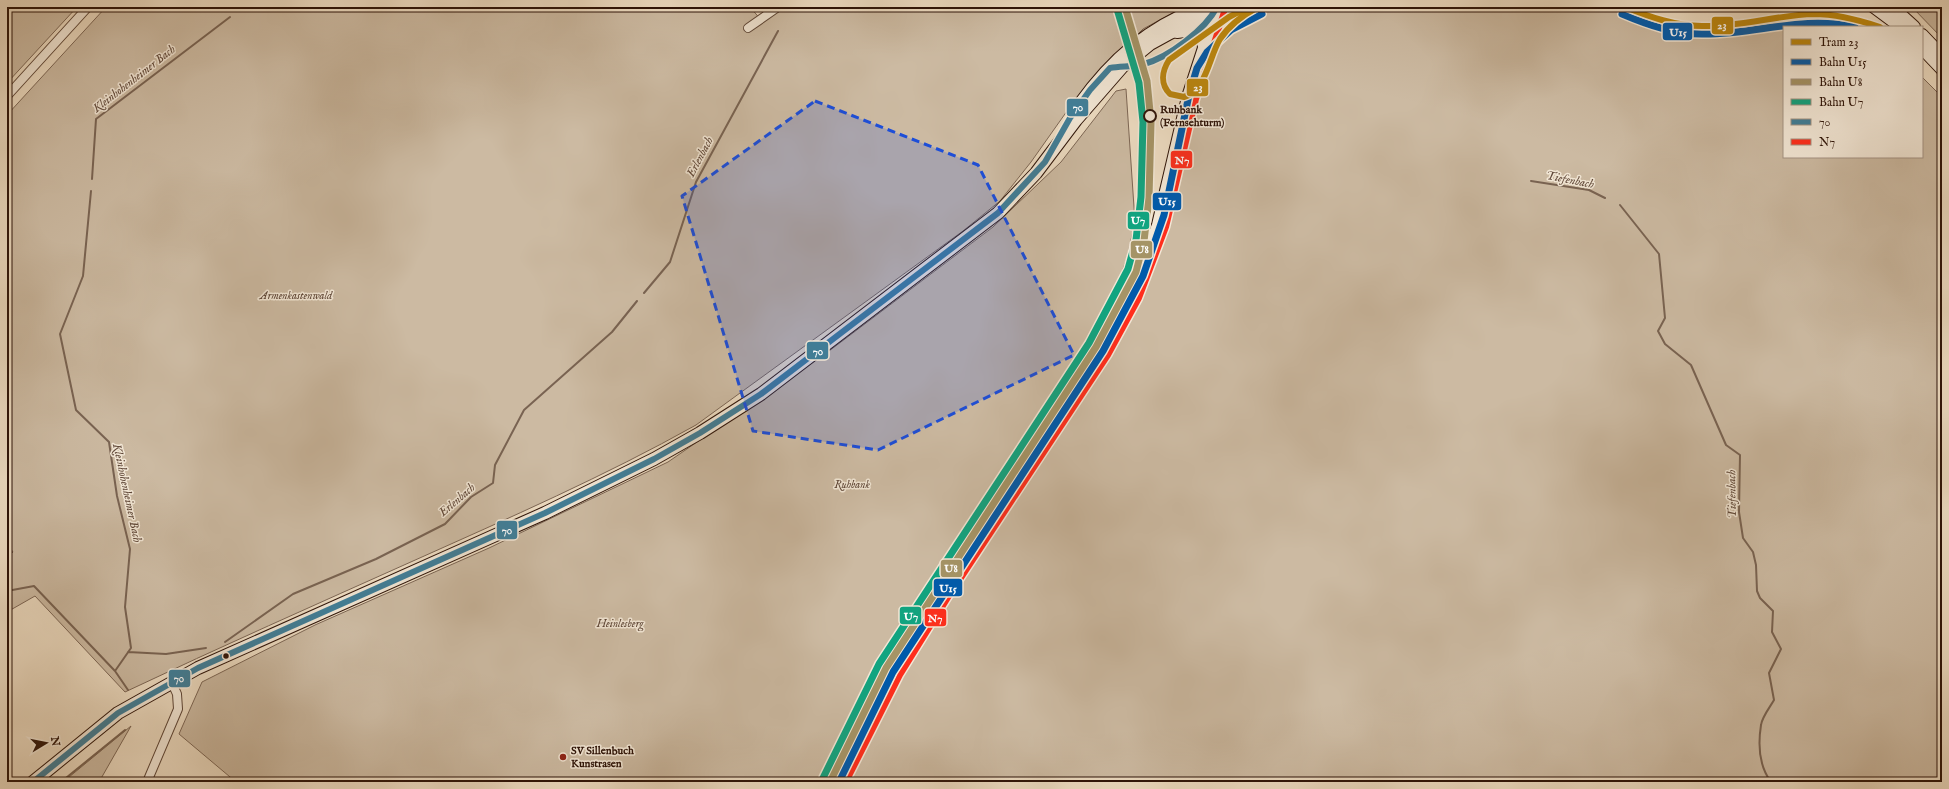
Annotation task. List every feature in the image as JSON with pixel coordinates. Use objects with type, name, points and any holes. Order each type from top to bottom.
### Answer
[{"type":"main road","points":[[1045,162],[1070,118],[1090,90],[1129,49],[1149,33],[1172,19],[1201,7]]},
{"type":"main road","points":[[33,782],[118,713],[205,665],[545,513],[654,459],[700,433],[761,394],[998,213],[1045,162],[1076,120],[1123,66],[1150,44],[1170,32],[1216,10],[1228,7]]},
{"type":"main road","points":[[1874,7],[1900,26]]},
{"type":"main road","points":[[1892,7],[1913,26]]},
{"type":"main road","points":[[837,782],[892,671],[942,592],[1101,351],[1132,294],[1158,225],[1184,112],[1216,10]]},
{"type":"main road","points":[[1170,32],[1192,30],[1201,36],[1204,46]]},
{"type":"main road","points":[[1923,36],[1942,56]]},
{"type":"main road","points":[[1123,66],[1129,49]]},
{"type":"main road","points":[[1923,49],[1942,69]]},
{"type":"street","points":[[7,96],[88,7]]},
{"type":"street","points":[[748,28],[778,7]]},
{"type":"street","points":[[1118,7],[1128,32],[1129,49]]},
{"type":"street","points":[[147,782],[178,709],[177,694],[172,683]]},
{"type":"highlighted area","points":[[815,101],[978,165],[1074,355],[878,450],[753,431],[682,196]]},
{"type":"green space","points":[[7,7],[77,7],[7,83]]},
{"type":"green space","name":"Armenkastenwald","points":[[106,7],[750,7],[762,21],[784,7],[1184,7],[1143,29],[1120,52],[1072,104],[1031,162],[1000,201],[963,231],[696,425],[627,462],[556,496],[125,692],[35,596],[7,612],[7,558],[13,552],[7,544],[7,115]]},
{"type":"green space","points":[[1269,7],[1612,7],[1665,29],[1693,37],[1739,36],[1783,27],[1783,158],[1923,158],[1923,78],[1942,97],[1942,782],[848,782],[895,680],[1106,356],[1141,296],[1158,246],[1204,83],[1215,52],[1228,33],[1247,16]]},
{"type":"green space","points":[[1912,7],[1942,7],[1942,38],[1941,37]]},
{"type":"green space","points":[[1823,21],[1841,22],[1853,26],[1791,26]]},
{"type":"green space","points":[[1126,89],[1135,222],[1127,258],[1116,288],[1089,345],[882,665],[825,782],[236,782],[179,734],[202,682],[315,625],[489,548],[668,462],[829,351],[993,227],[1061,162],[1116,91]]},
{"type":"green space","points":[[131,726],[99,782],[63,782]]},
{"type":"waterway","name":"Kleinhohenheimer Bach","points":[[92,179],[96,119],[230,17]]},
{"type":"waterway","name":"Erlenbach","points":[[644,293],[670,262],[696,182],[778,31]]},
{"type":"waterway","name":"Tiefenbach","points":[[1531,181],[1589,190],[1605,198]]},
{"type":"waterway","name":"Kleinhohenheimer Bach","points":[[91,191],[83,276],[60,334],[76,410],[109,442],[117,496],[130,549],[125,607],[131,648],[115,671],[128,690]]},
{"type":"waterway","name":"Tiefenbach","points":[[1620,205],[1659,254],[1665,318],[1658,331],[1665,344],[1691,365],[1726,445],[1740,455],[1739,512],[1743,538],[1753,552],[1756,565],[1757,591],[1760,598],[1773,611],[1772,632],[1781,649],[1769,673],[1774,700],[1766,712],[1760,732],[1760,755],[1764,769],[1771,782]]},
{"type":"waterway","name":"Erlenbach","points":[[225,642],[293,594],[376,559],[445,524],[471,497],[493,483],[495,465],[524,410],[612,332],[637,301]]},
{"type":"waterway","points":[[7,591],[34,586],[115,671]]},
{"type":"waterway","points":[[128,652],[166,654],[206,648]]},
{"type":"waterway","name":"Kleinhohenheimer Bach","points":[[61,782],[125,730]]},
{"type":"tram line","name":"23","points":[[1248,7],[1229,17],[1169,60],[1165,69],[1163,82],[1170,94],[1184,97],[1191,94],[1202,81],[1220,39],[1237,20],[1258,7]]},
{"type":"tram line","name":"23","points":[[1625,7],[1663,20],[1692,26],[1730,25],[1786,16],[1814,14],[1848,18],[1877,26]]},
{"type":"rail line","name":"U8","points":[[830,782],[886,668],[1096,347],[1136,272],[1144,241],[1149,198],[1151,122],[1147,81],[1125,7]]},
{"type":"rail line","name":"U7","points":[[823,778],[879,664],[1089,343],[1128,269],[1136,240],[1141,197],[1143,122],[1139,83],[1117,9]]},
{"type":"rail line","name":"U15","points":[[839,782],[893,672],[1103,351],[1143,276],[1164,215],[1189,95],[1197,68],[1207,52],[1231,30],[1262,14]]},
{"type":"rail line","name":"U15","points":[[1622,14],[1671,31],[1692,34],[1741,32],[1778,26],[1815,23],[1848,26]]},
{"type":"transit line","name":"70","points":[[33,782],[118,713],[198,668],[545,513],[654,459],[700,433],[761,394],[998,213],[1045,162],[1070,118],[1090,90],[1110,68],[1144,64],[1175,49],[1204,25],[1217,7]]},
{"type":"transit line","name":"N7","points":[[846,782],[900,675],[949,596],[1108,355],[1139,298],[1166,227],[1196,99],[1225,9]]},
{"type":"place","name":"Ruhbank (Fernsehturm)","points":[[1150,116]]},
{"type":"place","name":"SV Sillenbuch Kunstrasen","points":[[563,757]]},
{"type":"park label","name":"Ruhbank","points":[[852,485]]},
{"type":"park label","name":"Heinlesberg","points":[[620,624]]}]
